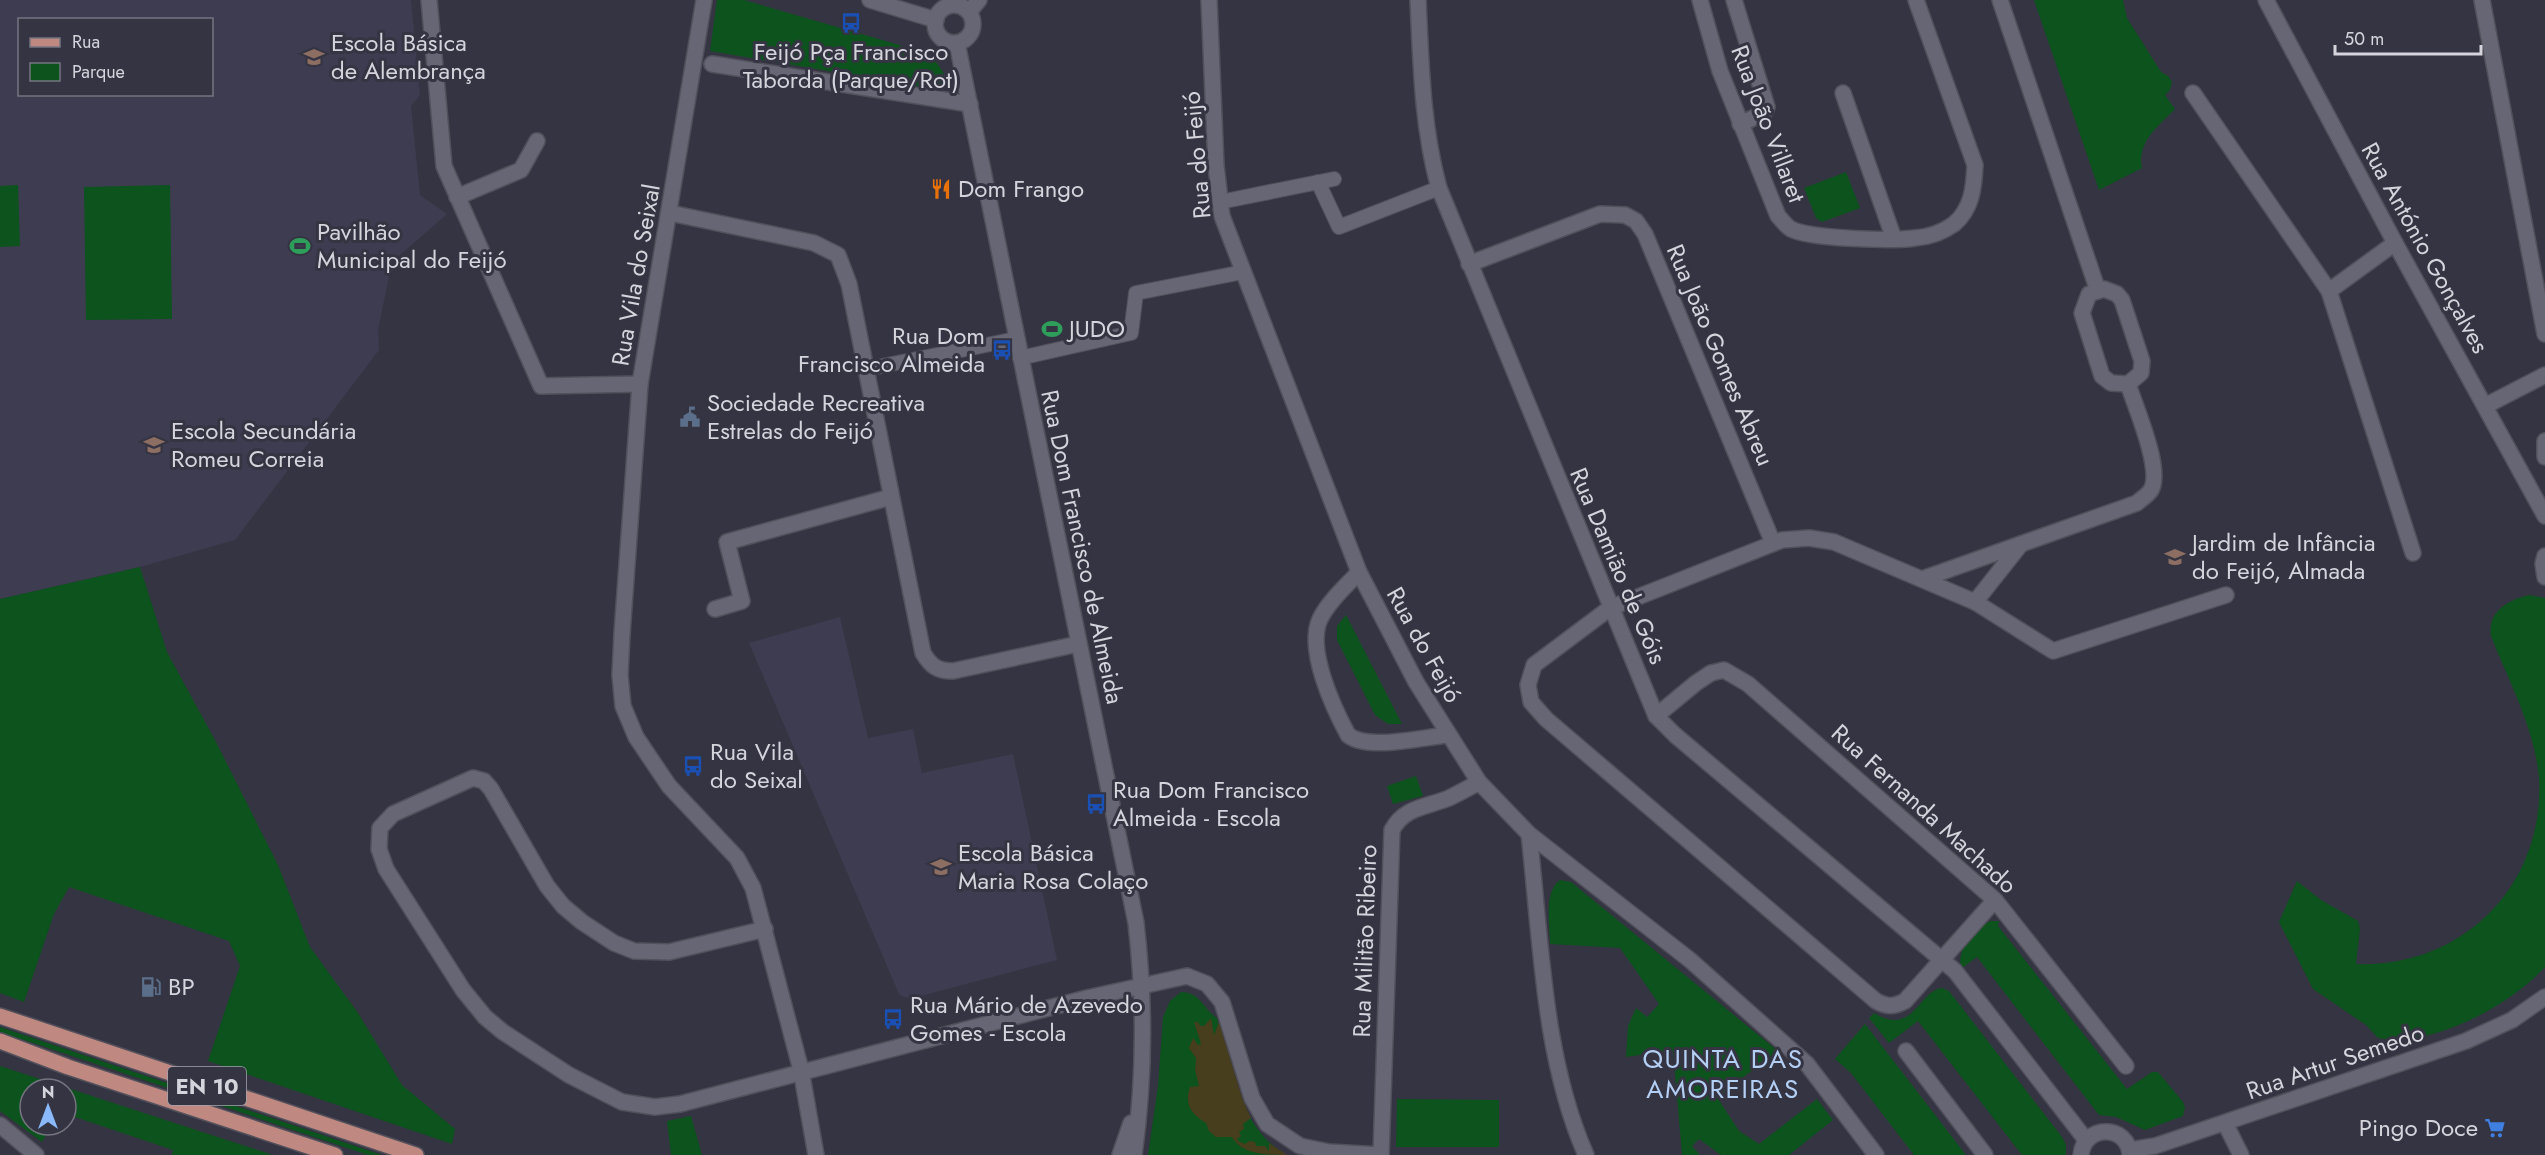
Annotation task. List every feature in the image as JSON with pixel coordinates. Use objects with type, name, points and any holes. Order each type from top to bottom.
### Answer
[{"type":"main road","name":"EN 10","points":[[0,1016],[416,1155]]},
{"type":"main road","name":"EN 10","points":[[0,1041],[68,1067],[335,1155]]},
{"type":"street","points":[[429,0],[444,166],[542,386],[640,384]]},
{"type":"street","name":"Rua Vila do Seixal","points":[[704,0],[640,384],[622,634],[623,706],[636,737],[662,777],[737,858],[753,888],[801,1070],[816,1155]]},
{"type":"street","points":[[870,0],[936,20]]},
{"type":"street","name":"Rua do Feijó","points":[[1209,0],[1222,216],[1359,572],[1416,682],[1479,782],[1529,834],[1690,960],[1807,1064],[1874,1154]]},
{"type":"street","name":"Rua Damião de Góis","points":[[1418,0],[1422,111],[1439,188],[1656,716],[1675,735],[1955,972],[2086,1140]]},
{"type":"street","name":"Rua João Villaret","points":[[1700,0],[1720,71],[1770,202],[1778,216],[1791,229],[1808,234],[1894,239],[1917,238],[1942,232],[1956,223],[1968,207],[1974,187],[1975,165],[1916,0]]},
{"type":"street","points":[[1734,0],[1767,107],[1764,113],[1740,124]]},
{"type":"street","points":[[2000,0],[2098,291]]},
{"type":"street","name":"Rua António Gonçalves","points":[[2266,0],[2395,243],[2545,516]]},
{"type":"street","points":[[2482,0],[2545,334]]},
{"type":"street","points":[[957,5],[974,6],[974,24],[964,41],[957,43],[943,40],[938,34],[936,20],[943,8],[957,5]]},
{"type":"street","name":"Rua Dom Francisco de Almeida","points":[[957,43],[1136,922],[1143,984],[1143,1061],[1134,1155]]},
{"type":"street","points":[[712,64],[970,104]]},
{"type":"street","points":[[1843,93],[1894,239]]},
{"type":"street","points":[[2193,93],[2329,291],[2413,552]]},
{"type":"street","points":[[457,197],[521,170],[537,141]]},
{"type":"street","points":[[1220,202],[1334,178]]},
{"type":"street","points":[[1317,182],[1339,227],[1439,188]]},
{"type":"street","points":[[670,213],[814,243],[838,255],[849,284],[923,653],[931,665],[942,671],[953,671],[1078,644]]},
{"type":"street","name":"Rua João Gomes Abreu","points":[[1469,264],[1600,214],[1625,214],[1636,221],[1645,234],[1773,543]]},
{"type":"street","points":[[2329,291],[2395,243]]},
{"type":"street","points":[[1020,358],[1131,333],[1136,293],[1243,272]]},
{"type":"street","points":[[2104,289],[2117,294],[2122,300],[2142,361],[2141,373],[2128,384],[2111,383],[2102,376],[2082,313],[2089,294],[2104,289]]},
{"type":"street","points":[[867,369],[1016,339]]},
{"type":"street","points":[[2485,406],[2545,375]]},
{"type":"street","points":[[1922,579],[2127,509],[2152,489],[2155,475],[2153,461],[2128,384]]},
{"type":"street","points":[[2545,441],[2545,457]]},
{"type":"street","points":[[715,609],[742,602],[727,542],[891,497]]},
{"type":"street","points":[[1995,900],[1905,1001],[1896,1006],[1886,1006],[1876,1001],[1546,719],[1531,702],[1528,685],[1533,665],[1610,608],[1773,543],[1809,538],[1834,542],[1975,602],[2053,651],[2226,595]]},
{"type":"street","points":[[1975,602],[2021,544]]},
{"type":"street","points":[[2545,556],[2543,564],[2545,577]]},
{"type":"street","points":[[1359,572],[1328,607],[1315,635],[1317,660],[1347,735],[1354,740],[1371,743],[1448,735]]},
{"type":"street","name":"Rua Fernanda Machado","points":[[1656,716],[1711,673],[1724,670],[1748,684],[1995,900],[2126,1066]]},
{"type":"street","points":[[765,929],[669,952],[634,951],[582,922],[563,906],[547,886],[491,789],[484,781],[473,778],[461,781],[425,798],[385,821],[378,838],[381,859],[474,1004],[485,1017],[525,1049],[622,1102],[655,1107],[680,1104],[801,1070],[1143,984],[1187,976],[1207,984],[1218,995],[1252,1098],[1261,1116],[1277,1132],[1300,1146],[1381,1155]]},
{"type":"street","name":"Rua Militão Ribeiro","points":[[1381,1155],[1392,830],[1404,815],[1479,782]]},
{"type":"street","points":[[1529,834],[1553,1044],[1573,1126],[1586,1155]]},
{"type":"street","name":"Rua Artur Semedo","points":[[2130,1152],[2225,1123],[2466,1041],[2512,1020],[2545,997]]},
{"type":"street","points":[[1906,1051],[1985,1155]]},
{"type":"street","name":"Rua Dom Francisco de Almeida","points":[[1120,1155],[1130,1127],[1143,1061]]},
{"type":"street","points":[[2225,1123],[2241,1155]]},
{"type":"street","points":[[0,1125],[36,1155]]},
{"type":"street","points":[[2081,1155],[2086,1140],[2100,1131],[2111,1131],[2121,1136],[2130,1152]]},
{"type":"shaded area","name":"Escola Secundária Romeu Correia","points":[[0,0],[411,0],[420,95],[411,106],[420,195],[447,214],[392,262],[378,330],[379,350],[235,540],[140,567],[0,599]]},
{"type":"shaded area","name":"Escola Básica Maria Rosa Colaço","points":[[840,617],[868,738],[913,729],[922,773],[1013,754],[1057,960],[913,998],[899,994],[749,643]]},
{"type":"green space","points":[[717,0],[744,0],[920,51],[939,65],[945,76],[946,88],[940,90],[710,51]]},
{"type":"green space","points":[[2034,0],[2123,0],[2127,18],[2161,72],[2172,82],[2170,90],[2165,95],[2175,109],[2146,142],[2141,158],[2142,168],[2099,190]]},
{"type":"green space","points":[[1846,172],[1860,208],[1822,222],[1816,218],[1804,188]]},
{"type":"green space","points":[[18,185],[20,246],[0,247],[0,186]]},
{"type":"green space","points":[[170,185],[172,319],[86,320],[84,187]]},
{"type":"green space","points":[[140,567],[167,652],[216,742],[278,865],[310,947],[358,1013],[402,1085],[455,1129],[452,1144],[208,1061],[240,966],[229,941],[69,887],[54,914],[24,1002],[0,993],[0,599]]},
{"type":"green space","points":[[2529,595],[2545,598],[2545,967],[2511,996],[2468,1021],[2422,1037],[2378,1038],[2366,1025],[2313,989],[2279,922],[2297,881],[2321,900],[2358,921],[2360,929],[2356,964],[2395,962],[2430,952],[2462,935],[2490,913],[2512,885],[2528,853],[2537,817],[2539,778],[2537,760],[2527,724],[2491,636],[2491,628],[2492,620],[2501,608]]},
{"type":"green space","points":[[1346,615],[1402,724],[1388,724],[1375,715],[1337,640],[1337,626]]},
{"type":"green space","points":[[1416,776],[1423,796],[1393,804],[1387,786]]},
{"type":"green space","points":[[1560,880],[1571,882],[1778,1051],[1717,1097],[1739,1131],[1759,1144],[1817,1099],[1833,1120],[1789,1155],[1721,1155],[1699,1139],[1692,1146],[1700,1155],[1682,1155],[1673,1050],[1626,1057],[1628,1026],[1636,1008],[1647,1017],[1659,1004],[1620,948],[1550,944],[1549,901],[1551,892]]},
{"type":"green space","points":[[1991,921],[1999,921],[1998,926],[2127,1089],[2152,1072],[2158,1072],[2183,1102],[2185,1107],[2183,1116],[2145,1130],[2116,1117],[2099,1115],[1977,957],[1962,968],[1961,955],[1968,941],[1973,934]]},
{"type":"green space","points":[[1942,988],[1949,991],[2062,1137],[2066,1145],[2066,1155],[2022,1155],[1918,1021],[1889,1043],[1869,1018],[1874,1013],[1887,1019],[1898,1020],[1914,1011],[1934,991]]},
{"type":"green space","points":[[1181,992],[1193,995],[1217,1018],[1239,1094],[1247,1113],[1271,1144],[1287,1155],[1148,1155],[1158,1086],[1163,1017],[1170,1001]]},
{"type":"green space","points":[[1865,1024],[1966,1155],[1914,1155],[1851,1073],[1835,1059]]},
{"type":"green space","points":[[0,1027],[382,1155],[368,1155],[0,1032]]},
{"type":"green space","points":[[0,1066],[34,1077],[18,1077],[18,1124],[0,1111]]},
{"type":"green space","points":[[78,1091],[273,1155],[172,1155],[173,1150],[78,1118]]},
{"type":"green space","points":[[1397,1099],[1499,1100],[1499,1147],[1396,1147]]},
{"type":"green space","points":[[691,1116],[702,1155],[671,1155],[667,1121]]},
{"type":"green space","points":[[35,1137],[45,1137],[42,1142]]},
{"type":"sand","points":[[1211,1018],[1214,1035],[1219,1022],[1242,1098],[1251,1118],[1243,1124],[1244,1129],[1239,1132],[1241,1136],[1237,1139],[1238,1141],[1245,1144],[1249,1141],[1255,1142],[1256,1146],[1265,1146],[1269,1151],[1269,1143],[1287,1155],[1256,1153],[1236,1143],[1232,1137],[1216,1137],[1209,1131],[1206,1123],[1190,1108],[1188,1093],[1190,1087],[1199,1086],[1195,1070],[1196,1058],[1189,1048],[1193,1038],[1198,1045],[1201,1044],[1194,1022],[1204,1026]]},
{"type":"place","name":"Feijó Pça Francisco Taborda (Parque/Rot)","points":[[851,23]]},
{"type":"place","name":"Escola Básica de Alembrança","points":[[314,57]]},
{"type":"place","name":"Dom Frango","points":[[941,189]]},
{"type":"place","name":"Pavilhão Municipal do Feijó","points":[[300,246]]},
{"type":"place","name":"JUDO","points":[[1052,329]]},
{"type":"place","name":"Rua Dom Francisco Almeida","points":[[1002,350]]},
{"type":"place","name":"Sociedade Recreativa Estrelas do Feijó","points":[[690,417]]},
{"type":"place","name":"Escola Secundária Romeu Correia","points":[[154,445]]},
{"type":"place","name":"Jardim de Infância do Feijó, Almada","points":[[2175,557]]},
{"type":"place","name":"Rua Vila do Seixal","points":[[693,766]]},
{"type":"place","name":"Rua Dom Francisco Almeida - Escola","points":[[1096,804]]},
{"type":"place","name":"Escola Básica Maria Rosa Colaço","points":[[941,867]]},
{"type":"place","name":"BP","points":[[151,987]]},
{"type":"place","name":"Rua Mário de Azevedo Gomes - Escola","points":[[893,1019]]},
{"type":"place","name":"Pingo Doce","points":[[2495,1128]]},
{"type":"district","name":"QUINTA DAS AMOREIRAS","points":[[1723,1074]]}]
